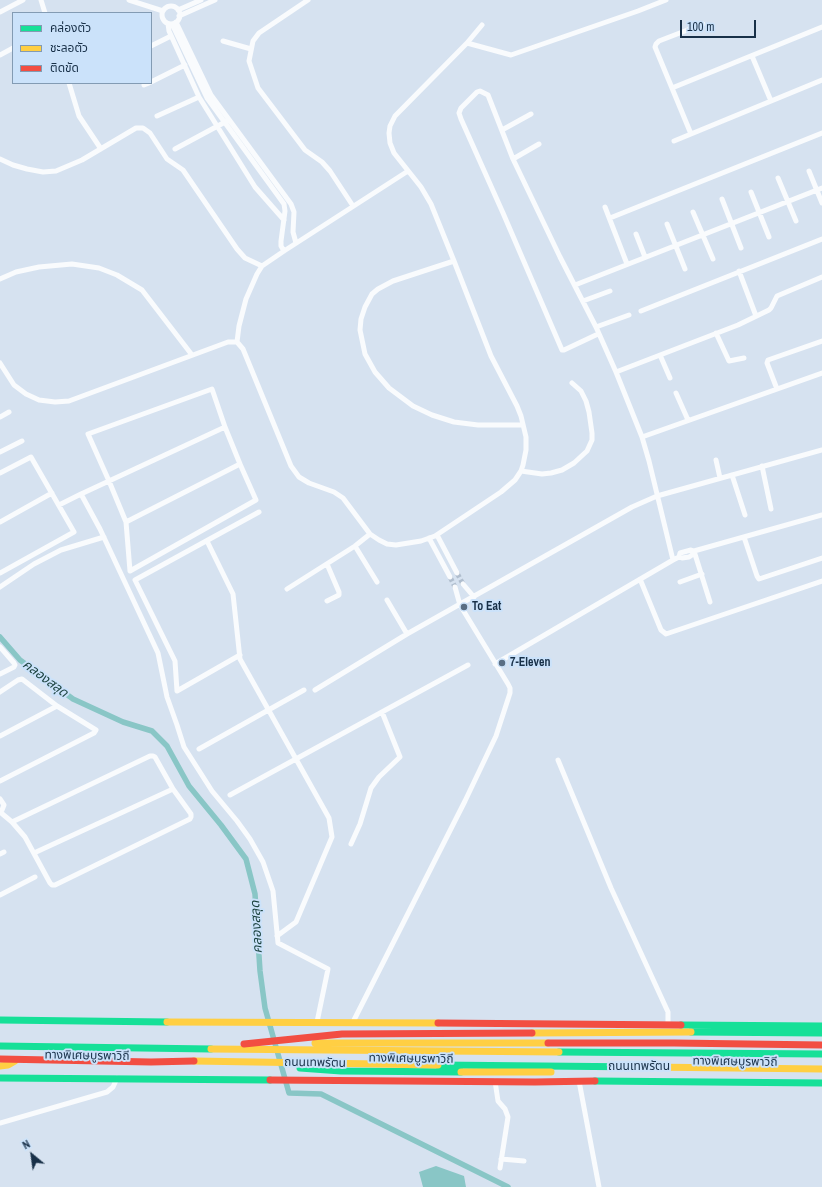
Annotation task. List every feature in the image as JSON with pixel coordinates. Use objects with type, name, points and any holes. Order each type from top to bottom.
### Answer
[{"type":"main road","points":[[0,1020],[822,1026]]},
{"type":"main road","points":[[614,1032],[606,1037],[600,1045],[600,1059],[606,1067],[615,1072]]},
{"type":"main road","points":[[205,1049],[342,1034],[614,1032],[822,1034]]},
{"type":"main road","name":"ถนนเทพรัตน","points":[[0,1041],[205,1043],[674,1043],[822,1045]]},
{"type":"main road","name":"ทางพิเศษบูรพาวิถี","points":[[0,1046],[822,1054]]},
{"type":"main road","name":"ทางพิเศษบูรพาวิถี","points":[[0,1055],[822,1063]]},
{"type":"main road","points":[[205,1057],[308,1069],[341,1071],[822,1074]]},
{"type":"main road","name":"ถนนเทพรัตน","points":[[0,1059],[822,1069]]},
{"type":"main road","points":[[0,1066],[8,1065],[18,1060]]},
{"type":"main road","name":"ถนนเทพรัตน","points":[[0,1078],[822,1083]]},
{"type":"street","points":[[0,12],[23,0]]},
{"type":"street","points":[[41,0],[45,12]]},
{"type":"street","points":[[129,0],[163,11]]},
{"type":"street","points":[[178,10],[201,0]]},
{"type":"street","points":[[215,0],[179,16],[172,23],[169,31],[187,60],[207,98],[227,121],[291,204],[294,212],[294,232],[296,243]]},
{"type":"street","points":[[308,0],[259,33],[253,41],[249,61],[258,88],[305,150],[322,162],[330,171],[353,206]]},
{"type":"street","points":[[467,43],[511,55],[631,14],[666,0]]},
{"type":"street","points":[[172,23],[165,22],[162,19],[163,11],[166,7],[170,6],[178,10],[179,16]]},
{"type":"street","points":[[172,23],[187,60],[199,97],[261,194],[284,220]]},
{"type":"street","points":[[691,134],[656,44],[659,41],[703,24]]},
{"type":"street","points":[[408,171],[262,266],[246,299],[239,326],[237,342],[243,349],[291,466],[299,477],[308,483],[334,492],[343,498],[370,534],[387,544],[396,545],[421,541],[437,535],[502,492],[515,480],[521,471],[526,450],[526,437],[521,416],[491,356],[431,204],[421,187],[394,153],[388,133],[394,116],[467,43],[482,25]]},
{"type":"street","points":[[672,88],[822,27]]},
{"type":"street","points":[[152,46],[171,36]]},
{"type":"street","points":[[223,41],[251,49]]},
{"type":"street","points":[[0,55],[12,49]]},
{"type":"street","points":[[752,56],[770,101]]},
{"type":"street","points":[[152,81],[187,60]]},
{"type":"street","points":[[674,141],[822,80]]},
{"type":"street","points":[[69,84],[79,116],[101,149]]},
{"type":"street","points":[[598,334],[562,350],[461,119],[459,113],[461,108],[476,92],[483,92],[488,95],[514,159],[560,257],[596,327],[616,372],[642,437],[673,560]]},
{"type":"street","points":[[157,116],[199,97]]},
{"type":"street","points":[[502,130],[531,114]]},
{"type":"street","points":[[175,149],[227,121]]},
{"type":"street","points":[[227,121],[255,165],[284,204],[286,210],[281,241],[284,251]]},
{"type":"street","points":[[0,159],[27,169],[43,172],[56,171],[82,160],[136,128],[146,129],[164,155],[183,170],[237,249],[245,258],[262,266]]},
{"type":"street","points":[[610,218],[822,133]]},
{"type":"street","points":[[514,159],[539,144]]},
{"type":"street","points":[[245,170],[255,165]]},
{"type":"street","points":[[809,171],[822,203]]},
{"type":"street","points":[[778,178],[796,221]]},
{"type":"street","points":[[575,285],[822,188]]},
{"type":"street","points":[[751,192],[769,236]]},
{"type":"street","points":[[722,200],[741,248]]},
{"type":"street","points":[[605,207],[627,264]]},
{"type":"street","points":[[693,212],[713,259]]},
{"type":"street","points":[[667,224],[684,269]]},
{"type":"street","points":[[636,234],[645,257]]},
{"type":"street","points":[[641,311],[822,239]]},
{"type":"street","points":[[454,261],[393,281],[372,294],[361,319],[360,330],[365,354],[375,372],[389,388],[413,406],[432,415],[454,422],[478,425],[523,425]]},
{"type":"street","points":[[0,279],[16,272],[39,267],[72,264],[98,268],[117,275],[142,290],[192,355]]},
{"type":"street","points":[[739,271],[756,316]]},
{"type":"street","points":[[616,372],[738,325],[771,308],[777,296],[822,277]]},
{"type":"street","points":[[583,302],[610,291]]},
{"type":"street","points":[[596,327],[630,315]]},
{"type":"street","points":[[716,333],[730,361],[744,358]]},
{"type":"street","points":[[777,389],[767,363],[768,360],[822,341]]},
{"type":"street","points":[[0,363],[14,385],[26,394],[39,400],[55,402],[69,401],[228,342],[237,342]]},
{"type":"street","points":[[660,355],[670,378]]},
{"type":"street","points":[[642,437],[822,373]]},
{"type":"street","points":[[521,471],[542,474],[562,470],[574,463],[587,452],[592,440],[589,412],[581,391],[572,383]]},
{"type":"street","points":[[212,390],[225,427],[256,500],[130,571],[126,522],[88,434],[212,390]]},
{"type":"street","points":[[676,393],[688,420]]},
{"type":"street","points":[[0,417],[9,412]]},
{"type":"street","points":[[58,505],[225,427]]},
{"type":"street","points":[[0,452],[22,441]]},
{"type":"street","points":[[315,690],[407,634],[632,507],[657,496],[822,450]]},
{"type":"street","points":[[0,473],[31,457],[74,532],[0,573]]},
{"type":"street","points":[[716,460],[720,478]]},
{"type":"street","points":[[126,522],[240,464]]},
{"type":"street","points":[[762,466],[772,509]]},
{"type":"street","points":[[732,475],[745,515]]},
{"type":"street","points":[[0,522],[52,493]]},
{"type":"street","points":[[81,494],[104,537],[158,653],[167,697],[184,747],[212,791],[250,839],[263,862],[273,891],[278,943],[328,969],[317,1022]]},
{"type":"street","points":[[240,655],[177,691],[175,660],[135,580],[259,512]]},
{"type":"street","points":[[495,664],[673,560],[680,553],[691,550],[694,551],[744,538],[822,515]]},
{"type":"street","points":[[287,589],[355,546],[370,534]]},
{"type":"street","points":[[437,535],[457,573]]},
{"type":"street","points":[[0,587],[34,564],[61,550],[104,537]]},
{"type":"street","points":[[429,538],[450,577]]},
{"type":"street","points":[[744,538],[759,579],[822,558]]},
{"type":"street","points":[[207,541],[233,594],[240,659],[329,818],[332,837],[296,922],[278,936]]},
{"type":"street","points":[[355,546],[377,582]]},
{"type":"street","points":[[694,551],[710,602]]},
{"type":"street","points":[[327,564],[339,592],[337,596],[328,602]]},
{"type":"street","points":[[680,582],[702,574]]},
{"type":"street","points":[[640,579],[661,630],[666,634],[822,581]]},
{"type":"street","points":[[463,584],[474,597]]},
{"type":"street","points":[[354,1022],[496,736],[510,693],[508,684],[460,605],[455,587]]},
{"type":"street","points":[[387,600],[407,634]]},
{"type":"street","points":[[0,647],[15,665],[0,674]]},
{"type":"street","points":[[230,795],[468,665]]},
{"type":"street","points":[[0,692],[22,679],[57,706],[95,729],[95,732],[0,781]]},
{"type":"street","points":[[198,749],[269,711],[304,690]]},
{"type":"street","points":[[0,736],[57,706]]},
{"type":"street","points":[[351,844],[360,824],[371,788],[379,776],[400,757],[382,712]]},
{"type":"street","points":[[0,799],[4,805],[0,812],[12,822],[25,837],[52,885],[55,885],[190,819],[191,814],[173,789],[155,757],[150,756],[12,822]]},
{"type":"street","points":[[558,760],[612,888],[668,1012],[668,1024]]},
{"type":"street","points":[[34,853],[173,789]]},
{"type":"street","points":[[0,895],[35,877]]},
{"type":"street","points":[[0,1123],[107,1092],[113,1087],[117,1078]]},
{"type":"street","points":[[495,1081],[498,1101],[505,1109],[508,1117],[500,1168]]},
{"type":"street","points":[[579,1081],[598,1187]]},
{"type":"street","points":[[501,1159],[524,1162]]},
{"type":"shaded area","points":[[436,1166],[464,1176],[466,1187],[423,1187],[419,1172]]},
{"type":"waterway","name":"คลองสลุด","points":[[0,637],[20,660],[73,699],[123,722],[152,731],[167,746],[189,786],[221,825],[246,859],[255,894],[260,971],[265,1008],[289,1093],[321,1094],[508,1187]]},
{"type":"tunnel","points":[[457,573],[463,584]]},
{"type":"tunnel","points":[[450,577],[455,587]]},
{"type":"traffic: fast","points":[[0,1020],[167,1022]]},
{"type":"traffic: fast","points":[[681,1025],[822,1026]]},
{"type":"traffic: fast","points":[[691,1032],[822,1033]]},
{"type":"traffic: fast","points":[[0,1046],[211,1049]]},
{"type":"traffic: fast","points":[[559,1052],[822,1054]]},
{"type":"traffic: fast","points":[[438,1065],[646,1067]]},
{"type":"traffic: fast","points":[[300,1068],[341,1071],[461,1072]]},
{"type":"traffic: fast","points":[[0,1078],[270,1080]]},
{"type":"traffic: fast","points":[[595,1081],[822,1083]]},
{"type":"traffic: slow","points":[[167,1022],[438,1023]]},
{"type":"traffic: slow","points":[[532,1033],[691,1032]]},
{"type":"traffic: slow","points":[[315,1043],[548,1043]]},
{"type":"traffic: slow","points":[[211,1049],[559,1052]]},
{"type":"traffic: slow","points":[[0,1066],[8,1065],[15,1061]]},
{"type":"traffic: slow","points":[[194,1061],[438,1065]]},
{"type":"traffic: slow","points":[[646,1067],[822,1069]]},
{"type":"traffic: slow","points":[[461,1072],[551,1072]]},
{"type":"traffic: jam","points":[[438,1023],[681,1025]]},
{"type":"traffic: jam","points":[[244,1044],[342,1034],[532,1033]]},
{"type":"traffic: jam","points":[[548,1043],[822,1045]]},
{"type":"traffic: jam","points":[[0,1059],[151,1062],[194,1061]]},
{"type":"traffic: jam","points":[[270,1080],[595,1081]]},
{"type":"place","name":"To Eat","points":[[464,607]]},
{"type":"place","name":"7-Eleven","points":[[502,663]]}]
